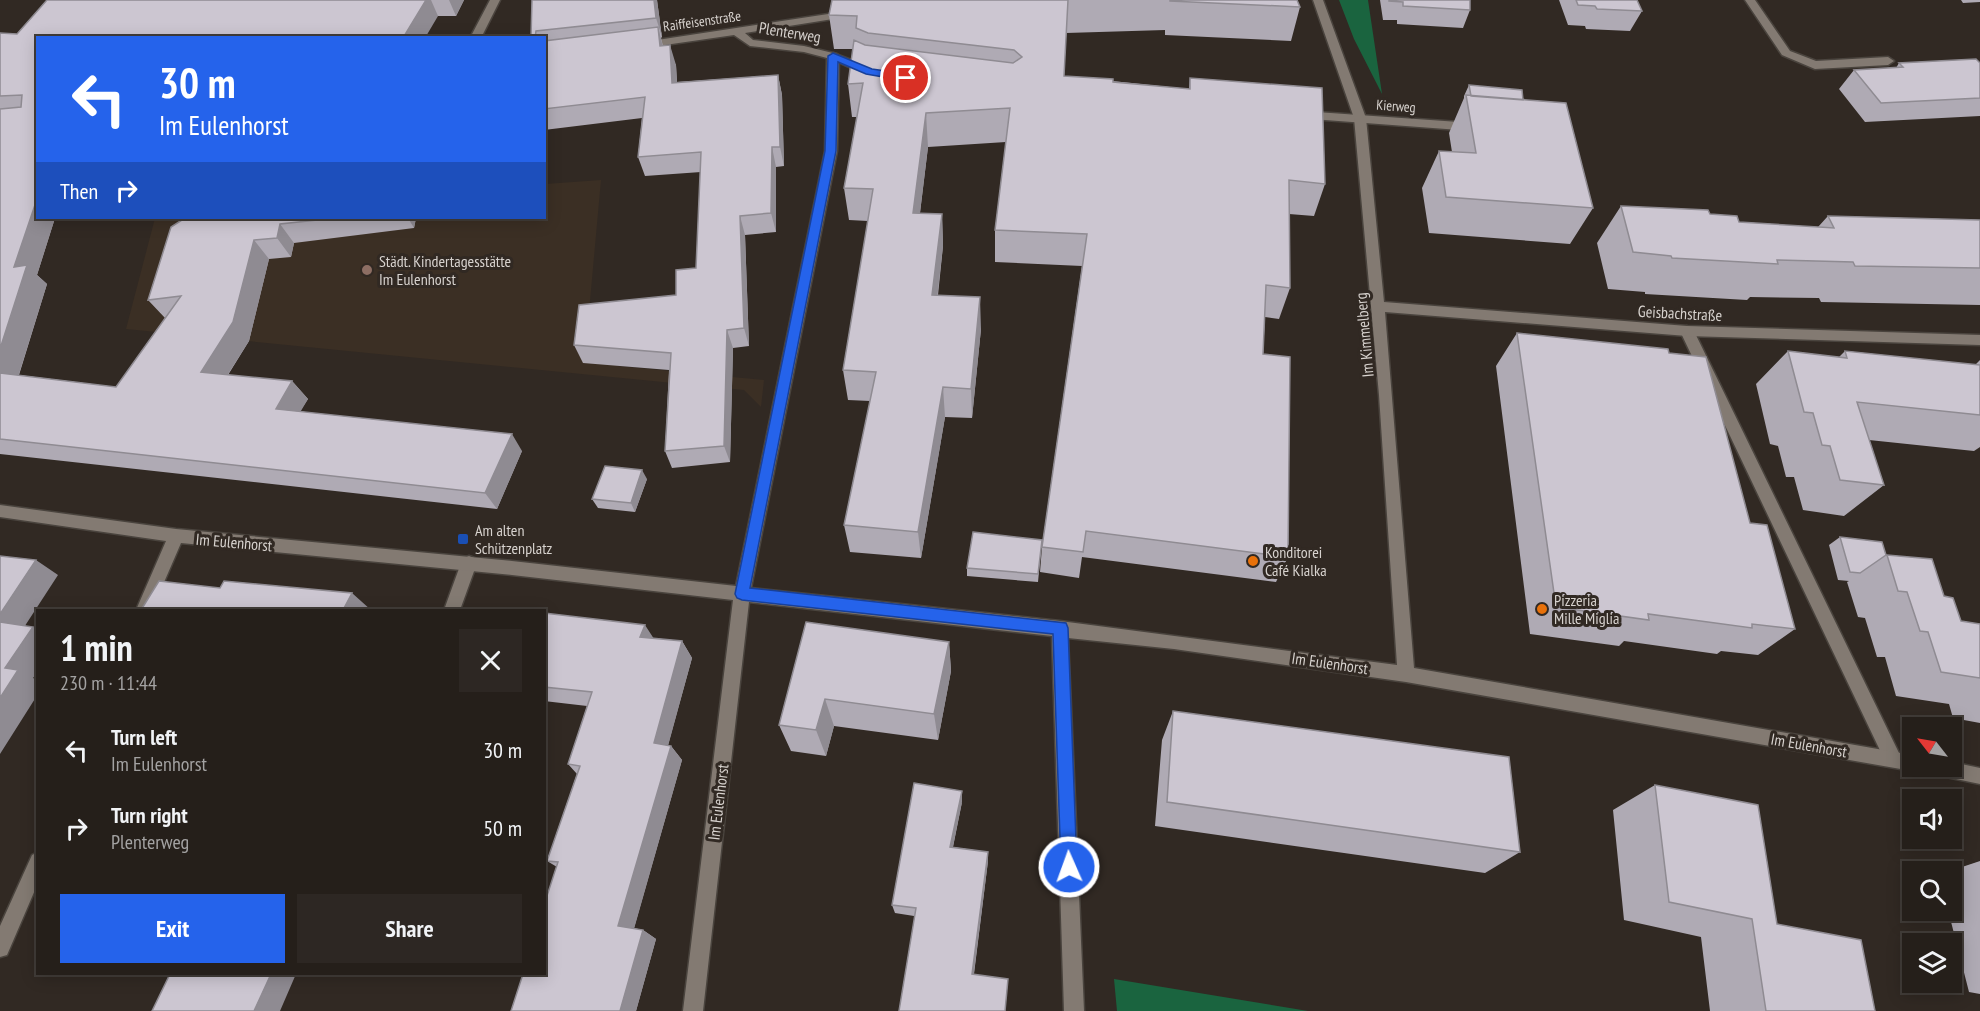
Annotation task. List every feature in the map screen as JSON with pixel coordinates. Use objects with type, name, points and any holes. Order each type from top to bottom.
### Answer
[{"type":"street","points":[[476,36],[495,0]]},
{"type":"street","name":"Im Kimmelberg","points":[[1318,0],[1360,118],[1379,306],[1406,674]]},
{"type":"street","points":[[1750,0],[1786,53],[1815,65],[1888,61]]},
{"type":"street","name":"Raiffeisenstraße","points":[[634,46],[865,11]]},
{"type":"street","name":"Plenterweg","points":[[738,32],[750,43],[804,49],[833,56],[831,151],[742,594]]},
{"type":"street","points":[[833,56],[869,72],[880,73]]},
{"type":"street","name":"Kierweg","points":[[1292,114],[1485,128]]},
{"type":"street","name":"Geisbachstraße","points":[[1379,306],[1687,331],[1980,340]]},
{"type":"street","points":[[1687,331],[1775,518],[1893,759]]},
{"type":"street","name":"Im Eulenhorst","points":[[0,511],[176,536],[469,563],[1060,628],[1406,674],[1902,761]]},
{"type":"street","points":[[144,609],[176,536]]},
{"type":"street","points":[[452,609],[469,563]]},
{"type":"street","name":"Im Eulenhorst","points":[[693,1011],[742,594]]},
{"type":"street","points":[[1060,628],[1074,1011]]},
{"type":"street","points":[[1962,772],[1980,776]]},
{"type":"street","points":[[0,948],[36,866]]},
{"type":"shaded area","name":"Städt. Kindertagesstätte Im Eulenhorst","points":[[601,180],[588,323],[618,366],[764,380],[761,407],[744,390],[126,329],[155,219],[546,219],[546,184]]},
{"type":"green space","points":[[1339,0],[1368,0],[1382,94],[1354,39]]},
{"type":"green space","points":[[1114,979],[1308,1011],[1117,1011]]},
{"type":"building","points":[[47,0],[426,0],[404,36],[36,36],[36,202],[14,267],[27,265],[0,349],[0,109],[21,107],[22,95],[0,96],[0,33],[17,34]]},
{"type":"building","points":[[532,0],[654,0],[656,18],[536,31],[535,36],[531,36]]},
{"type":"building","points":[[832,0],[1068,0],[1064,76],[1113,79],[1113,82],[1190,89],[1190,78],[1322,88],[1325,184],[1289,180],[1290,288],[1266,285],[1263,354],[1290,357],[1288,557],[1086,531],[1083,552],[1042,547],[1087,234],[995,230],[1010,108],[926,113],[913,213],[942,214],[932,295],[980,297],[971,389],[943,387],[918,532],[844,525],[876,372],[843,370],[873,189],[844,188],[863,83],[848,84],[854,40],[865,45],[1013,63],[1022,57],[1014,50],[868,33],[856,28],[857,16],[829,15]]},
{"type":"building","points":[[1297,0],[1300,7],[1170,1]]},
{"type":"building","points":[[1389,0],[1470,0],[1470,10],[1403,6],[1403,2]]},
{"type":"building","points":[[1576,0],[1637,0],[1642,11],[1597,9],[1595,6],[1578,5]]},
{"type":"building","points":[[658,27],[660,46],[670,45],[672,83],[778,75],[780,147],[772,147],[771,213],[740,216],[744,328],[727,330],[724,446],[665,451],[671,353],[574,345],[579,305],[676,295],[676,270],[696,268],[701,152],[638,157],[645,97],[546,109],[546,41]]},
{"type":"building","points":[[1976,59],[1980,63],[1980,98],[1881,103],[1854,70],[1903,67],[1899,63]]},
{"type":"building","points":[[1469,85],[1522,90],[1523,100],[1471,96]]},
{"type":"building","points":[[1466,95],[1566,103],[1593,208],[1446,197],[1439,151],[1476,153]]},
{"type":"building","points":[[1621,206],[1708,210],[1710,214],[1737,216],[1739,222],[1834,228],[1828,216],[1980,220],[1980,268],[1855,266],[1853,262],[1777,260],[1778,264],[1672,258],[1671,256],[1633,252]]},
{"type":"building","points":[[183,219],[327,219],[280,224],[277,238],[254,240],[233,322],[201,372],[292,381],[276,409],[512,434],[485,493],[0,439],[0,373],[116,387],[181,296],[148,300],[171,227]]},
{"type":"building","points":[[1517,333],[1668,349],[1669,353],[1706,357],[1750,523],[1767,525],[1795,629],[1752,624],[1752,628],[1648,614],[1649,620],[1556,607]]},
{"type":"building","points":[[1788,351],[1847,358],[1845,351],[1980,365],[1980,415],[1857,402],[1884,485],[1840,480],[1830,446],[1822,445],[1813,413],[1804,412]]},
{"type":"building","points":[[605,466],[642,470],[631,503],[592,499]]},
{"type":"building","points":[[973,532],[1042,540],[1038,574],[967,568]]},
{"type":"building","points":[[1840,537],[1882,542],[1886,555],[1860,573],[1850,572]]},
{"type":"building","points":[[1887,555],[1932,559],[1944,596],[1953,598],[1961,621],[1980,624],[1980,678],[1941,672],[1928,632],[1920,631],[1907,592],[1898,591]]},
{"type":"building","points":[[0,556],[36,560],[0,614]]},
{"type":"building","points":[[159,581],[220,588],[224,581],[352,593],[344,609],[142,609]]},
{"type":"building","points":[[546,613],[645,625],[640,637],[682,641],[654,743],[671,746],[618,926],[643,930],[620,1011],[511,1011],[523,975],[546,975],[546,899],[558,862],[547,861],[580,766],[568,764],[592,692],[546,687]]},
{"type":"building","points":[[0,622],[33,627],[5,668],[18,670],[0,698]]},
{"type":"building","points":[[806,622],[949,642],[934,714],[825,699],[816,730],[779,725]]},
{"type":"building","points":[[1173,711],[1509,757],[1520,852],[1167,802]]},
{"type":"building","points":[[914,783],[962,791],[950,847],[988,852],[972,974],[1008,979],[1005,1011],[899,1011],[916,908],[892,905]]},
{"type":"building","points":[[1655,785],[1758,805],[1777,924],[1861,940],[1875,1011],[1766,1011],[1752,919],[1669,902]]},
{"type":"building","points":[[170,975],[271,975],[254,1011],[152,1011]]},
{"type":"place","name":"Städt. Kindertagesstätte Im Eulenhorst","points":[[367,270]]},
{"type":"place","name":"Am alten Schützenplatz","points":[[463,539]]},
{"type":"place","name":"Konditorei Café Kialka","points":[[1253,561]]},
{"type":"place","name":"Pizzeria Mille Miglia","points":[[1542,609]]},
{"type":"route","points":[[906,78],[869,72],[833,56],[831,151],[742,594],[1060,628],[1069,867]]}]
